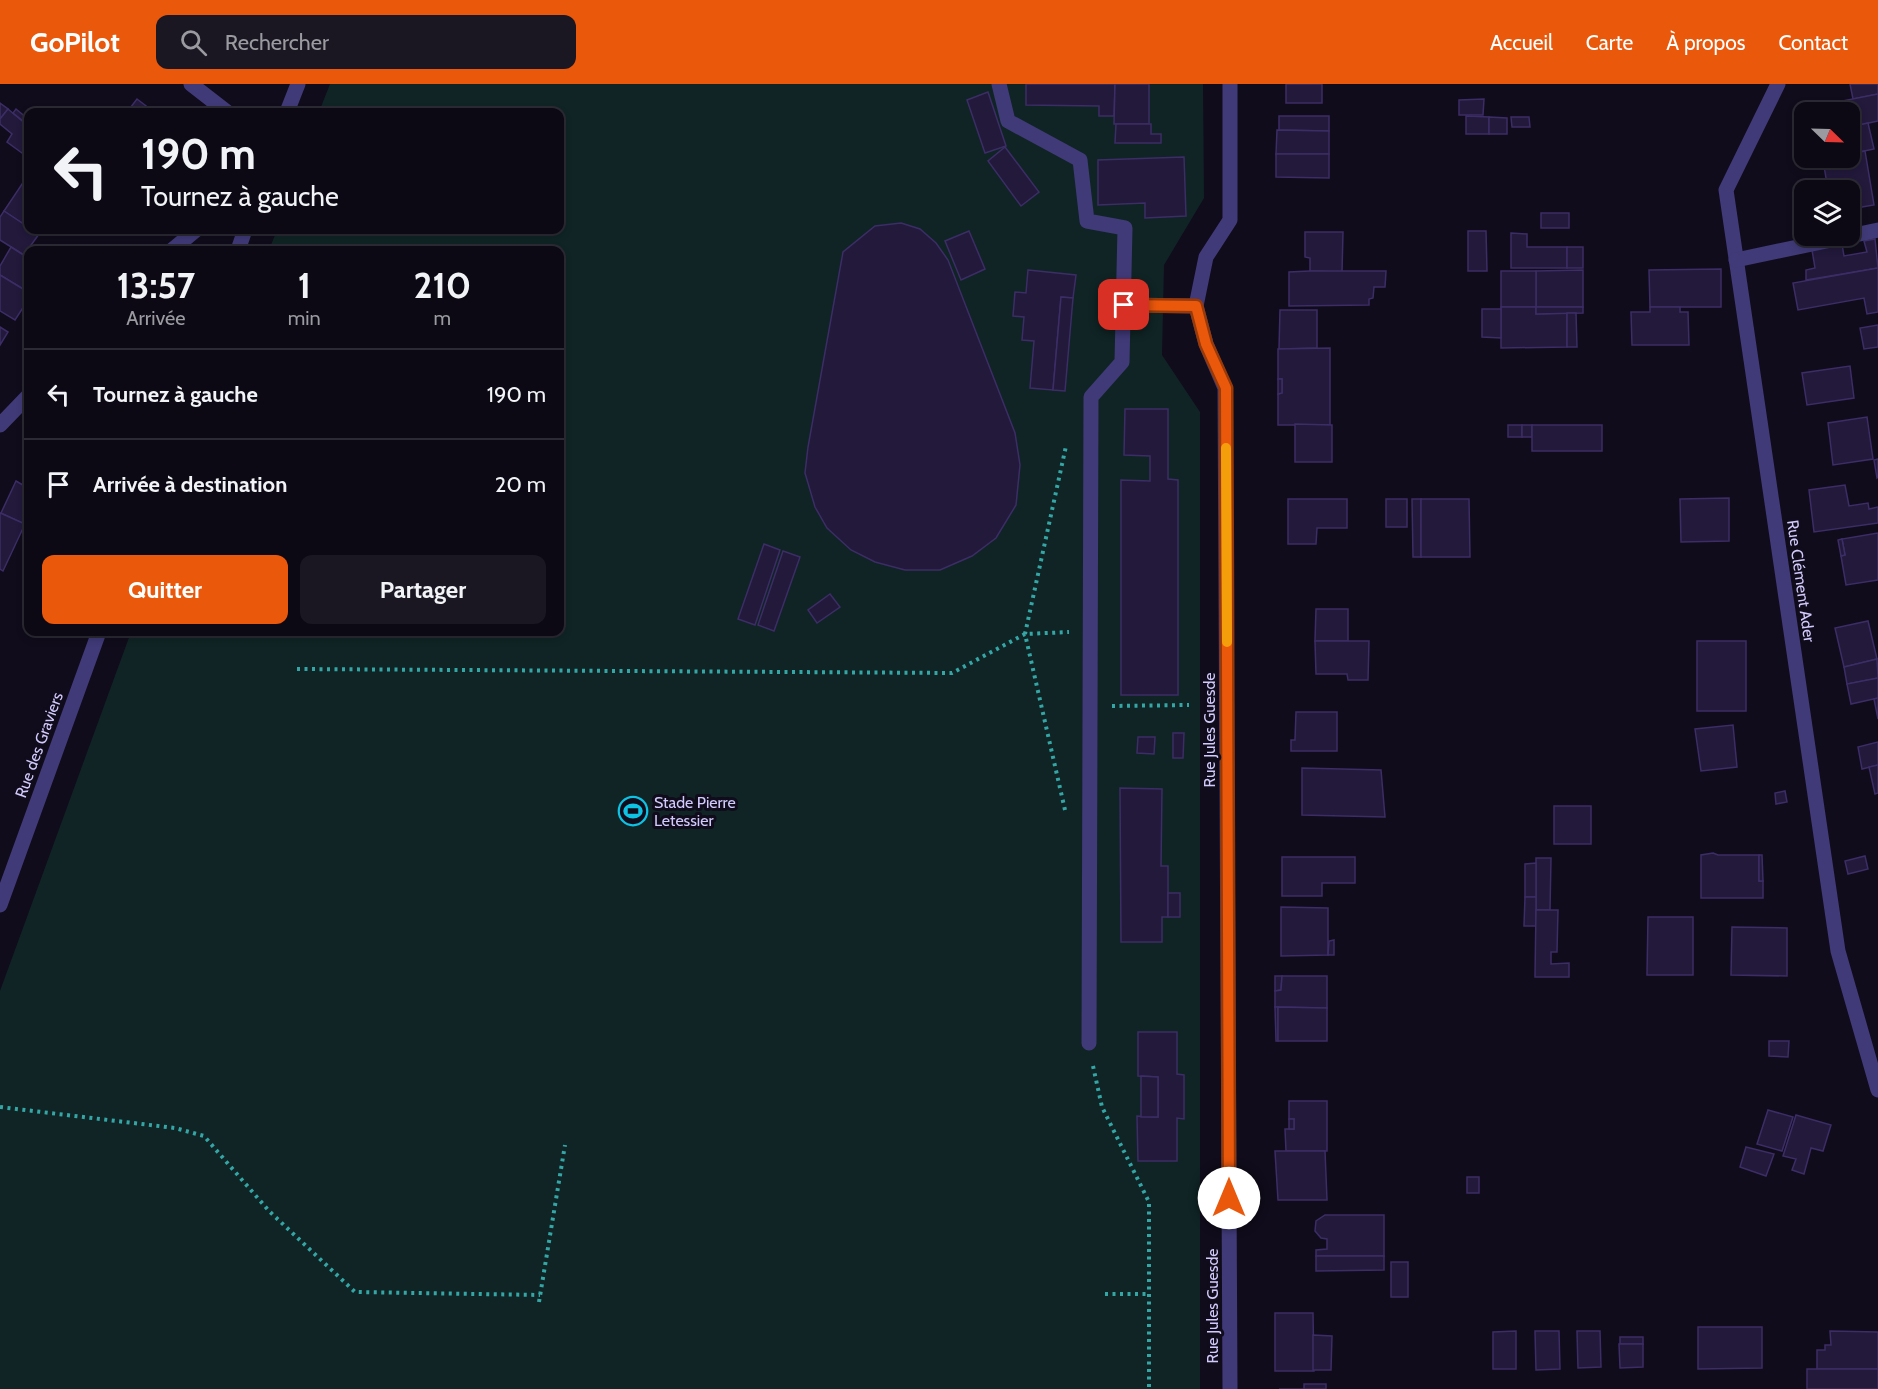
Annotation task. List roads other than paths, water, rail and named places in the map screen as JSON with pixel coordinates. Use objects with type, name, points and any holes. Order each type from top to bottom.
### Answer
[{"type":"street","points":[[191,84],[222,108]]},
{"type":"street","points":[[289,108],[298,84]]},
{"type":"street","points":[[999,84],[1008,121],[1080,160],[1087,221],[1125,228],[1122,362],[1091,397],[1089,1043]]},
{"type":"street","name":"Rue Jules Guesde","points":[[1230,84],[1230,220],[1206,257],[1196,306],[1206,344],[1226,388],[1230,1389]]},
{"type":"street","name":"Rue Clément Ader","points":[[1778,84],[1726,190],[1838,951],[1878,1090]]},
{"type":"street","points":[[1736,260],[1878,230]]},
{"type":"street","points":[[177,246],[191,234]]},
{"type":"street","points":[[1124,305],[1196,306]]},
{"type":"street","points":[[0,425],[24,400]]},
{"type":"street","name":"Rue des Graviers","points":[[0,904],[98,636]]},
{"type":"place","name":"Stade Pierre Letessier","points":[[633,811]]}]
